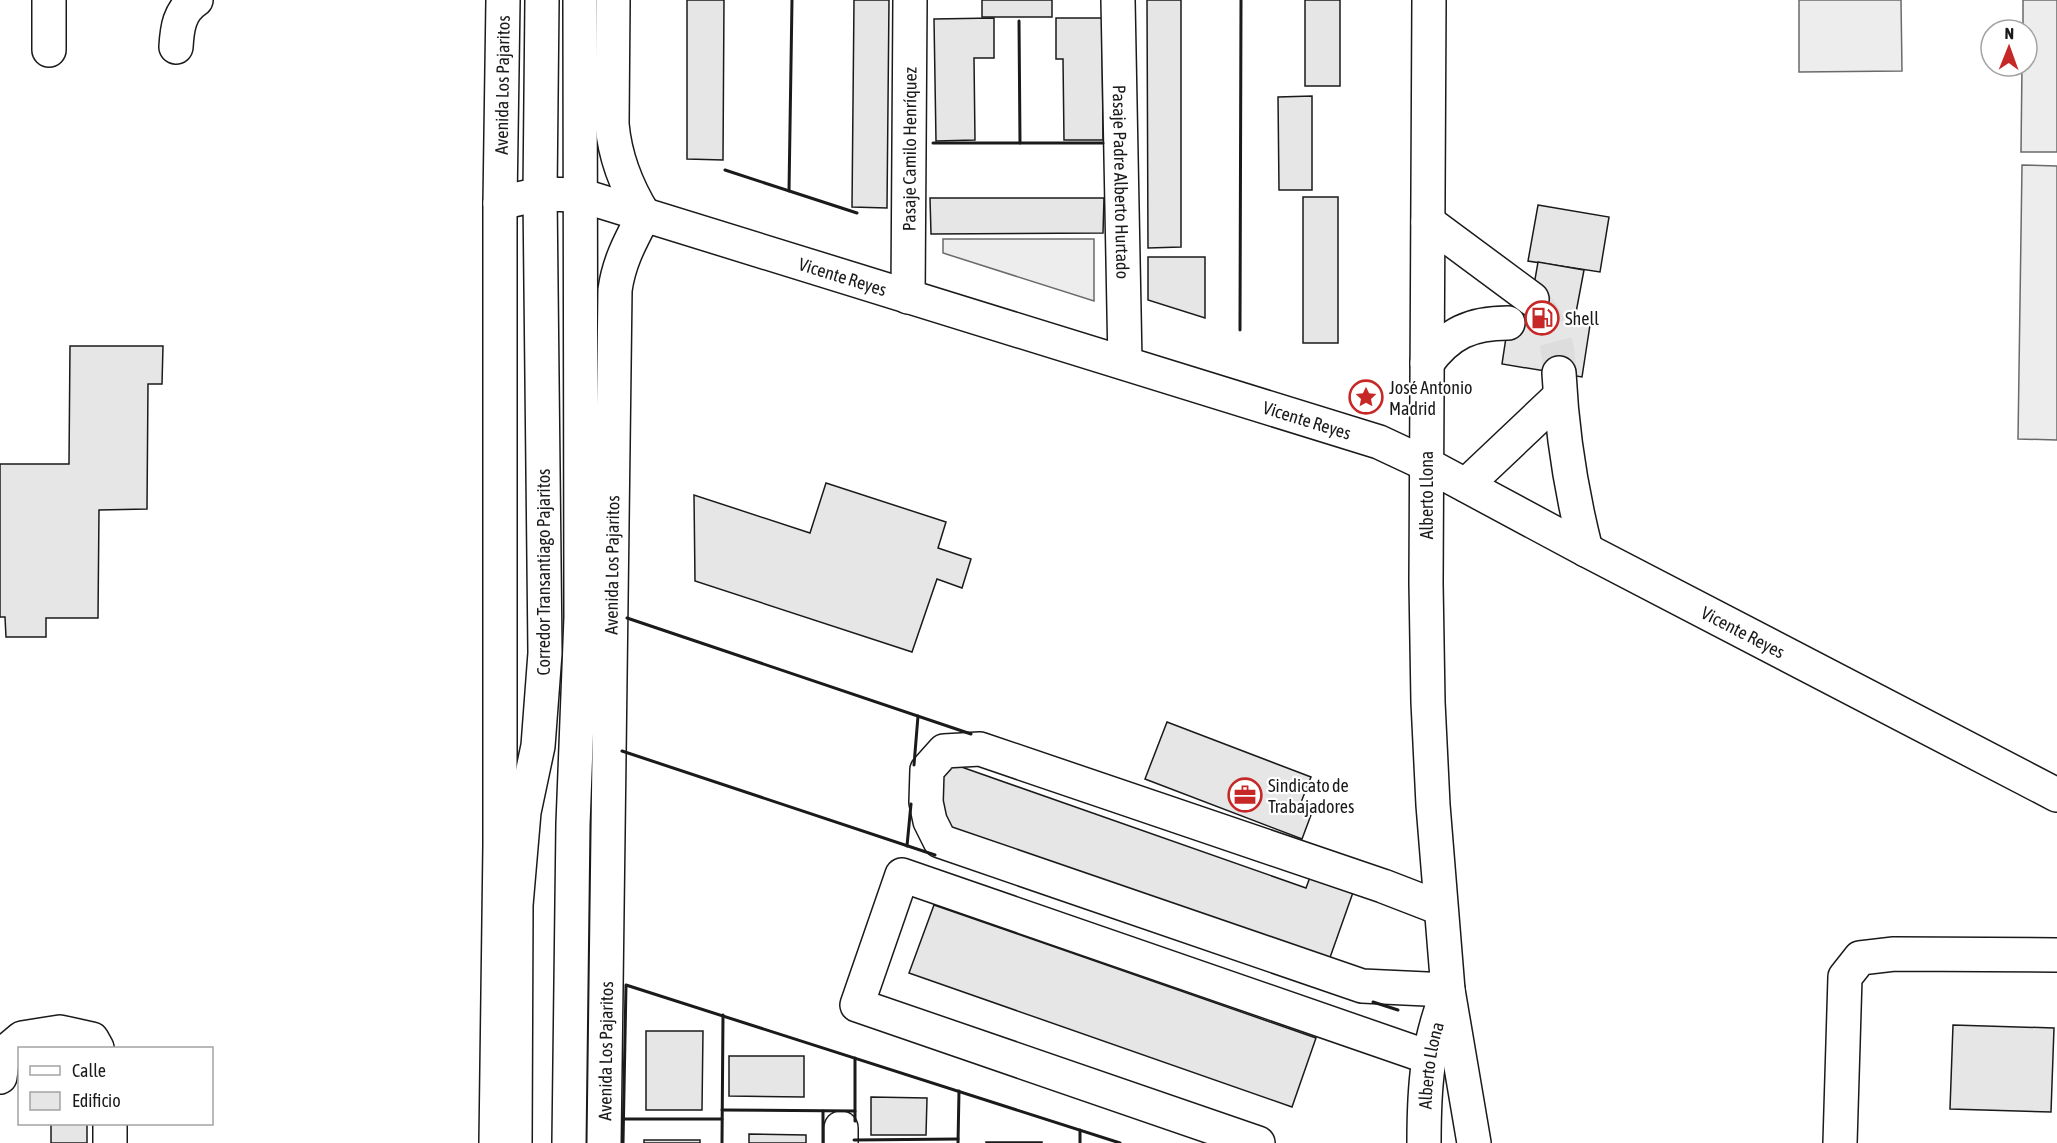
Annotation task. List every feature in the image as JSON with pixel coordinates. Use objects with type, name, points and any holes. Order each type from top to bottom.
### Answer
[{"type":"street","points":[[49,0],[49,50]]},
{"type":"street","points":[[176,47],[180,19],[184,10],[196,0]]},
{"type":"street","name":"Avenida Los Pajaritos","points":[[496,1143],[500,845],[500,203],[503,0]]},
{"type":"street","name":"Corredor Transantiago Pajaritos","points":[[514,1143],[516,905],[524,812],[538,746],[545,653],[540,194],[542,0]]},
{"type":"street","name":"Corredor Transantiago Pajaritos","points":[[569,1143],[573,824],[581,617],[580,0]]},
{"type":"street","points":[[613,0],[612,124],[614,143],[630,191],[644,215]]},
{"type":"street","name":"Pasaje Camilo Henríquez","points":[[908,297],[910,0]]},
{"type":"street","name":"Pasaje Padre Alberto Hurtado","points":[[1118,0],[1125,363]]},
{"type":"street","name":"Alberto Llona","points":[[1429,0],[1426,464],[1428,702],[1440,908],[1448,990],[1474,1143]]},
{"type":"street","name":"Vicente Reyes","points":[[500,203],[540,194],[580,195],[1368,438],[1426,464],[2057,795]]},
{"type":"street","name":"Avenida Los Pajaritos","points":[[604,1143],[615,290],[622,257],[644,215]]},
{"type":"street","points":[[1428,222],[1532,299]]},
{"type":"street","points":[[1427,363],[1444,343],[1469,328],[1489,323],[1508,323]]},
{"type":"street","points":[[1466,485],[1559,385],[1573,499],[1586,549]]},
{"type":"street","points":[[1440,908],[1383,886],[980,749],[944,751],[927,770],[926,802],[930,821],[940,841],[1362,986],[1448,990]]},
{"type":"street","points":[[1258,1143],[857,1005],[902,875],[1428,1057]]},
{"type":"street","points":[[1840,1143],[1845,977],[1860,958],[1894,954],[2057,955]]},
{"type":"street","name":"Alberto Llona","points":[[1424,1143],[1425,1078],[1428,1057],[1438,1017],[1448,990]]},
{"type":"street","points":[[0,1077],[3,1054],[22,1038],[60,1032],[92,1039],[96,1047]]},
{"type":"street","points":[[110,1125],[111,1143]]},
{"type":"shaded area","points":[[1799,0],[1901,0],[1902,71],[1799,72]]},
{"type":"shaded area","points":[[2023,0],[2057,0],[2057,152],[2021,152],[2022,78],[2039,78],[2039,18],[2023,18]]},
{"type":"shaded area","points":[[2022,165],[2057,166],[2057,440],[2018,439]]},
{"type":"shaded area","points":[[943,239],[1094,239],[1094,301],[943,253]]},
{"type":"building","points":[[687,0],[724,0],[723,160],[687,159]]},
{"type":"building","points":[[854,0],[889,0],[887,208],[852,207]]},
{"type":"building","points":[[982,0],[1052,0],[1052,17],[982,17]]},
{"type":"building","points":[[1147,0],[1181,0],[1181,247],[1148,248]]},
{"type":"building","points":[[1305,0],[1340,0],[1340,86],[1305,86]]},
{"type":"building","points":[[994,18],[994,58],[974,58],[975,140],[936,141],[934,19]]},
{"type":"building","points":[[1056,18],[1102,18],[1103,140],[1064,140],[1063,59],[1056,59]]},
{"type":"building","points":[[1312,96],[1312,190],[1279,190],[1278,97]]},
{"type":"building","points":[[1303,197],[1338,197],[1338,343],[1303,343]]},
{"type":"building","points":[[930,198],[1104,198],[1103,233],[931,234]]},
{"type":"building","points":[[1538,205],[1609,217],[1600,272],[1528,261]]},
{"type":"building","points":[[1148,257],[1205,257],[1205,318],[1148,300]]},
{"type":"building","name":"Shell","points":[[1538,262],[1584,270],[1574,323],[1590,325],[1582,377],[1502,364],[1510,311],[1529,314]]},
{"type":"building","points":[[70,346],[163,346],[162,384],[148,384],[147,509],[99,510],[98,618],[46,618],[46,637],[6,637],[5,617],[0,617],[0,464],[69,464]]},
{"type":"building","points":[[826,483],[946,522],[938,548],[971,559],[962,588],[937,579],[912,652],[695,581],[694,495],[810,533]]},
{"type":"building","name":"Sindicato de Trabajadores","points":[[1167,722],[1311,777],[1298,810],[1311,815],[1302,839],[1145,779]]},
{"type":"building","points":[[953,764],[1306,888],[1313,869],[1356,884],[1327,966],[941,825],[937,776]]},
{"type":"building","points":[[934,905],[1316,1038],[1292,1107],[909,973]]},
{"type":"building","points":[[1953,1025],[2054,1028],[2051,1112],[1950,1109]]},
{"type":"building","points":[[646,1031],[703,1031],[702,1110],[646,1110]]},
{"type":"building","points":[[729,1056],[804,1056],[804,1097],[729,1096]]},
{"type":"building","points":[[871,1097],[927,1098],[926,1135],[871,1135]]},
{"type":"building","points":[[51,1125],[87,1125],[87,1143],[51,1143]]},
{"type":"building","points":[[749,1134],[806,1135],[806,1143],[749,1143]]},
{"type":"building","points":[[644,1140],[700,1140],[700,1143],[644,1143]]},
{"type":"building","points":[[1042,1142],[1042,1143],[986,1143]]},
{"type":"tunnel","points":[[1532,299],[1553,333],[1558,352],[1559,373]]},
{"type":"wall","points":[[789,191],[792,0]]},
{"type":"wall","points":[[1240,330],[1241,0]]},
{"type":"wall","points":[[1019,21],[1020,143]]},
{"type":"wall","points":[[933,143],[1103,143]]},
{"type":"wall","points":[[725,170],[857,213]]},
{"type":"wall","points":[[627,618],[971,734]]},
{"type":"wall","points":[[914,765],[918,716]]},
{"type":"wall","points":[[622,751],[935,855]]},
{"type":"wall","points":[[907,846],[911,804]]},
{"type":"wall","points":[[623,1143],[626,985],[1120,1143]]},
{"type":"wall","points":[[1373,1002],[1398,1010]]},
{"type":"wall","points":[[722,1143],[723,1015]]},
{"type":"wall","points":[[855,1058],[855,1121]]},
{"type":"wall","points":[[958,1143],[959,1091]]},
{"type":"wall","points":[[722,1110],[855,1111]]},
{"type":"wall","points":[[823,1111],[823,1143]]},
{"type":"wall","points":[[623,1119],[722,1119]]},
{"type":"wall","points":[[1080,1130],[1080,1143]]},
{"type":"wall","points":[[854,1140],[958,1139]]},
{"type":"place","name":"Shell","points":[[1542,318]]},
{"type":"place","name":"José Antonio Madrid","points":[[1366,397]]},
{"type":"place","name":"Sindicato de Trabajadores","points":[[1245,795]]}]
